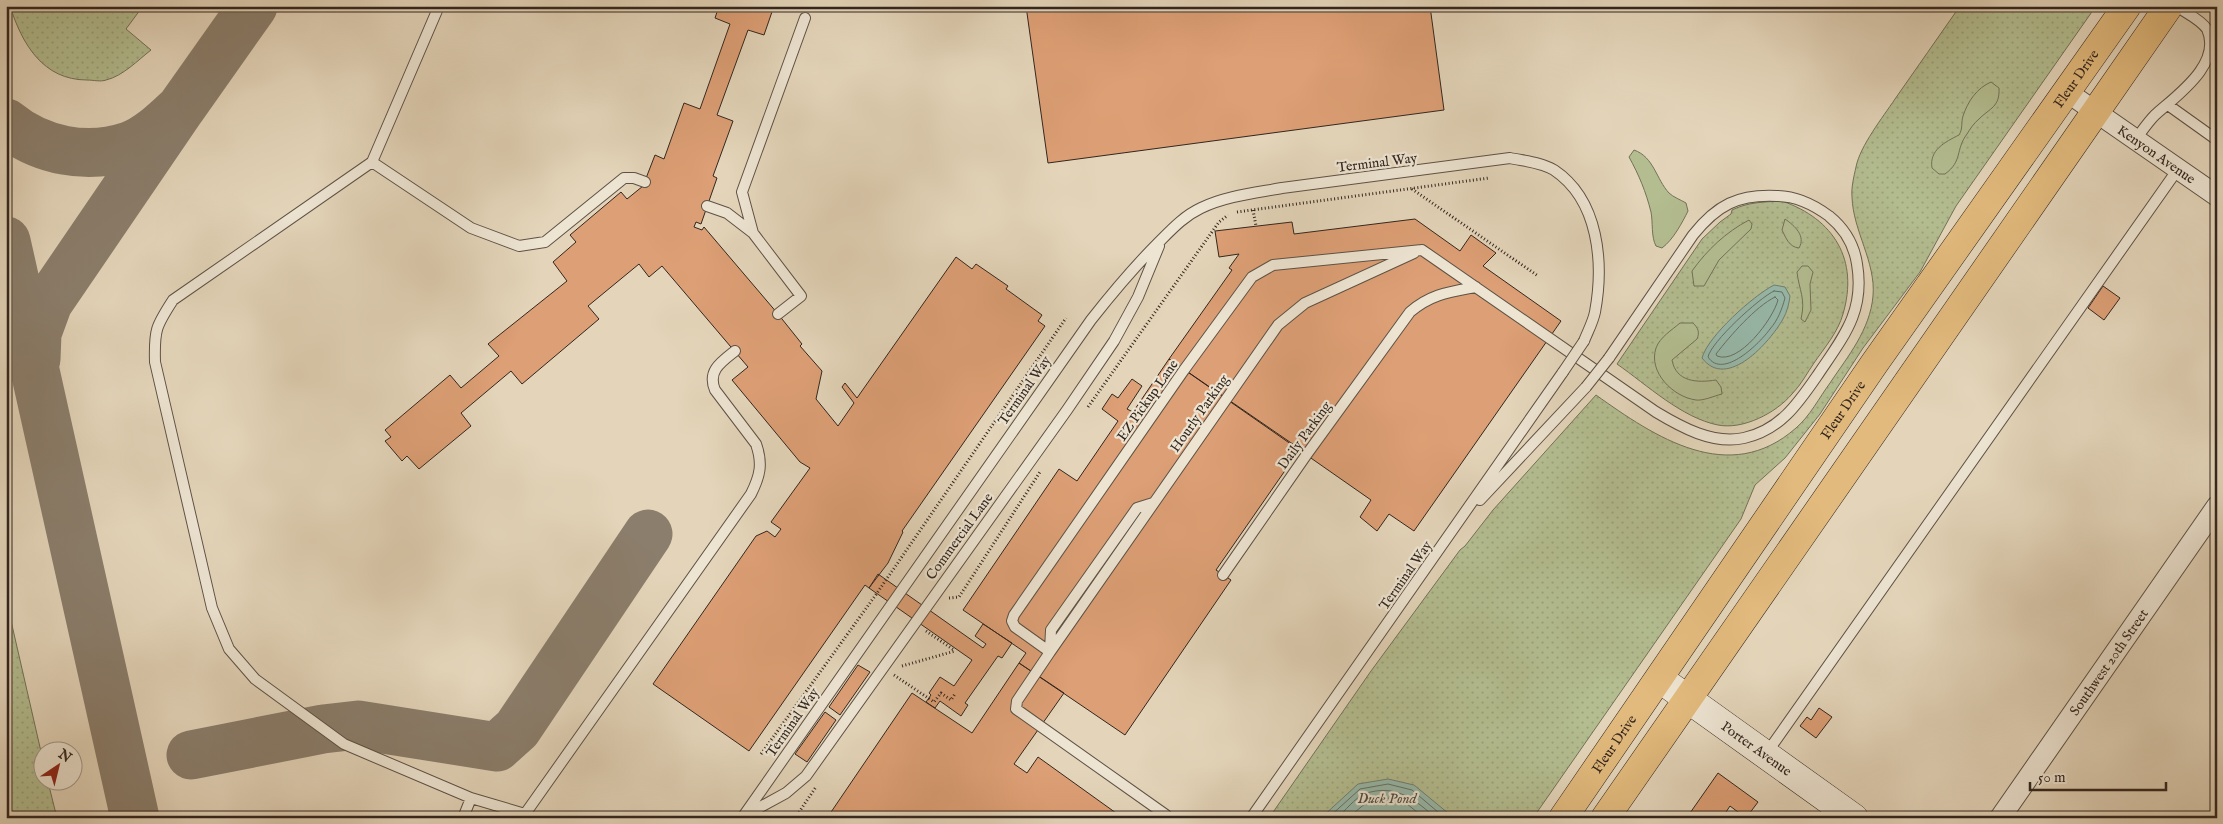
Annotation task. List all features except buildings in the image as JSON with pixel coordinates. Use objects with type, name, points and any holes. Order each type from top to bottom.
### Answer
[{"type":"main road","name":"Fleur Drive","points":[[1564,818],[1874,364],[2127,6]]},
{"type":"main road","points":[[1605,818],[2169,6]]},
{"type":"street","name":"Kenyon Avenue","points":[[2067,92],[2217,196]]},
{"type":"street","name":"Southwest 20th Street","points":[[2000,818],[2217,506]]},
{"type":"street","name":"Porter Avenue","points":[[1660,679],[1765,754],[1840,811]]},
{"type":"lane","points":[[439,6],[372,162],[173,300],[157,325],[154,344],[155,362],[212,608],[229,648],[255,679],[344,744],[471,798],[527,816],[752,494],[760,476],[761,465],[756,444],[715,390],[712,381],[713,373],[718,364],[735,351]]},
{"type":"lane","points":[[2136,139],[2153,116],[2168,105],[2209,64],[2213,52],[2208,31],[2202,24],[2176,6]]},
{"type":"lane","points":[[753,233],[742,192],[805,18]]},
{"type":"lane","points":[[2168,105],[2217,140]]},
{"type":"lane","name":"Terminal Way","points":[[742,817],[1091,320],[1130,272],[1176,224],[1199,209],[1215,202],[1248,194],[1510,158],[1534,162],[1553,169],[1582,198],[1596,238],[1599,262],[1598,290],[1594,314],[1584,341],[1252,818]]},
{"type":"lane","points":[[372,162],[471,228],[519,246],[545,242],[624,178],[634,178],[645,182]]},
{"type":"lane","points":[[1765,754],[2178,169]]},
{"type":"lane","points":[[1422,250],[1476,287],[1671,421],[1691,431],[1718,439],[1743,439],[1773,426],[1795,407],[1847,331],[1858,302],[1860,282],[1856,258],[1849,238],[1836,222],[1819,209],[1798,200],[1782,196],[1765,195],[1732,201],[1712,214],[1693,235],[1609,358],[1586,388],[1460,521]]},
{"type":"lane","points":[[707,206],[726,213],[753,233],[801,296],[778,314]]},
{"type":"lane","name":"Commercial Lane","points":[[742,817],[786,793],[806,776],[1067,410],[1108,348],[1138,297],[1161,240]]},
{"type":"lane","name":"Hourly Parking","points":[[1050,652],[1278,325],[1306,303],[1422,250]]},
{"type":"lane","name":"EZ Pickup Lane","points":[[1050,652],[1015,627],[1012,621],[1014,615],[1184,370],[1252,277],[1273,265],[1422,250]]},
{"type":"lane","name":"Daily Parking","points":[[1223,575],[1307,454],[1410,312],[1424,300],[1476,287]]},
{"type":"lane","points":[[1050,652],[1017,702],[1016,709],[1166,815],[1167,818]]},
{"type":"lane","points":[[463,818],[471,798]]},
{"type":"path","points":[[1085,411],[1224,216],[1232,213],[1489,178]]},
{"type":"path","points":[[1412,189],[1485,242],[1538,276]]},
{"type":"path","points":[[1253,210],[1256,226]]},
{"type":"path","points":[[762,754],[880,588],[1066,318]]},
{"type":"path","points":[[947,598],[958,596],[1040,475],[1040,468]]},
{"type":"path","points":[[900,666],[954,651],[923,629],[930,622]]},
{"type":"path","points":[[894,675],[934,702],[941,693],[951,700],[955,694]]},
{"type":"shaded area","points":[[10,6],[143,6],[126,29],[151,50],[124,71],[104,81],[72,78],[58,74],[46,67],[28,46]]},
{"type":"shaded area","points":[[1960,6],[2096,6],[1956,206],[1920,272],[1863,348],[1820,414],[1785,458],[1755,485],[1741,519],[1533,818],[1269,818],[1371,671],[1460,550],[1493,510],[1596,395],[1643,426],[1668,439],[1693,449],[1719,455],[1745,454],[1771,445],[1796,428],[1806,418],[1857,342],[1868,320],[1871,308],[1873,283],[1871,271],[1853,210],[1852,190],[1858,159],[1878,123]]},
{"type":"shaded area","points":[[1991,82],[1999,88],[1996,103],[1971,128],[1963,140],[1957,160],[1951,169],[1945,174],[1939,174],[1932,168],[1933,156],[1939,147],[1959,135],[1963,116],[1970,100],[1977,91]]},
{"type":"shaded area","points":[[1634,150],[1646,158],[1669,193],[1686,203],[1688,211],[1683,221],[1662,248],[1656,246],[1654,242],[1649,205],[1642,184],[1629,157]]},
{"type":"shaded area","points":[[1782,201],[1816,219],[1828,230],[1838,244],[1848,276],[1847,294],[1841,321],[1798,387],[1777,408],[1758,418],[1738,425],[1718,425],[1705,421],[1665,400],[1617,364],[1702,239],[1731,214],[1732,210],[1738,207],[1762,202]]},
{"type":"shaded area","points":[[1785,219],[1796,228],[1800,235],[1801,244],[1799,248],[1790,244],[1786,239],[1782,230]]},
{"type":"shaded area","points":[[1749,220],[1752,224],[1751,229],[1719,260],[1704,286],[1694,286],[1692,271],[1698,263],[1725,236]]},
{"type":"shaded area","points":[[1802,266],[1808,266],[1813,272],[1810,284],[1811,310],[1805,322],[1801,319],[1802,300],[1797,272]]},
{"type":"shaded area","points":[[1680,323],[1693,323],[1697,328],[1698,334],[1697,339],[1672,360],[1674,367],[1678,373],[1688,379],[1695,381],[1716,380],[1721,387],[1722,394],[1702,400],[1687,398],[1671,389],[1659,374],[1654,357],[1656,348],[1663,337]]},
{"type":"shaded area","points":[[6,599],[39,742],[32,742],[32,792],[50,792],[57,818],[6,818]]},
{"type":"water","points":[[1774,285],[1785,287],[1790,296],[1784,316],[1777,329],[1747,360],[1723,369],[1712,367],[1702,358],[1713,339],[1732,317]]},
{"type":"water","name":"Duck Pond","points":[[1388,779],[1414,785],[1454,818],[1321,818],[1358,784]]},
{"type":"taxiway","points":[[181,108],[253,6]]},
{"type":"taxiway","points":[[6,123],[19,133],[49,146],[64,150],[97,152],[113,150],[136,143],[157,130],[181,108],[48,303],[37,333],[36,359]]},
{"type":"taxiway","points":[[6,241],[135,818]]},
{"type":"taxiway","points":[[191,755],[323,729],[358,725],[497,747],[517,729],[648,534]]}]
